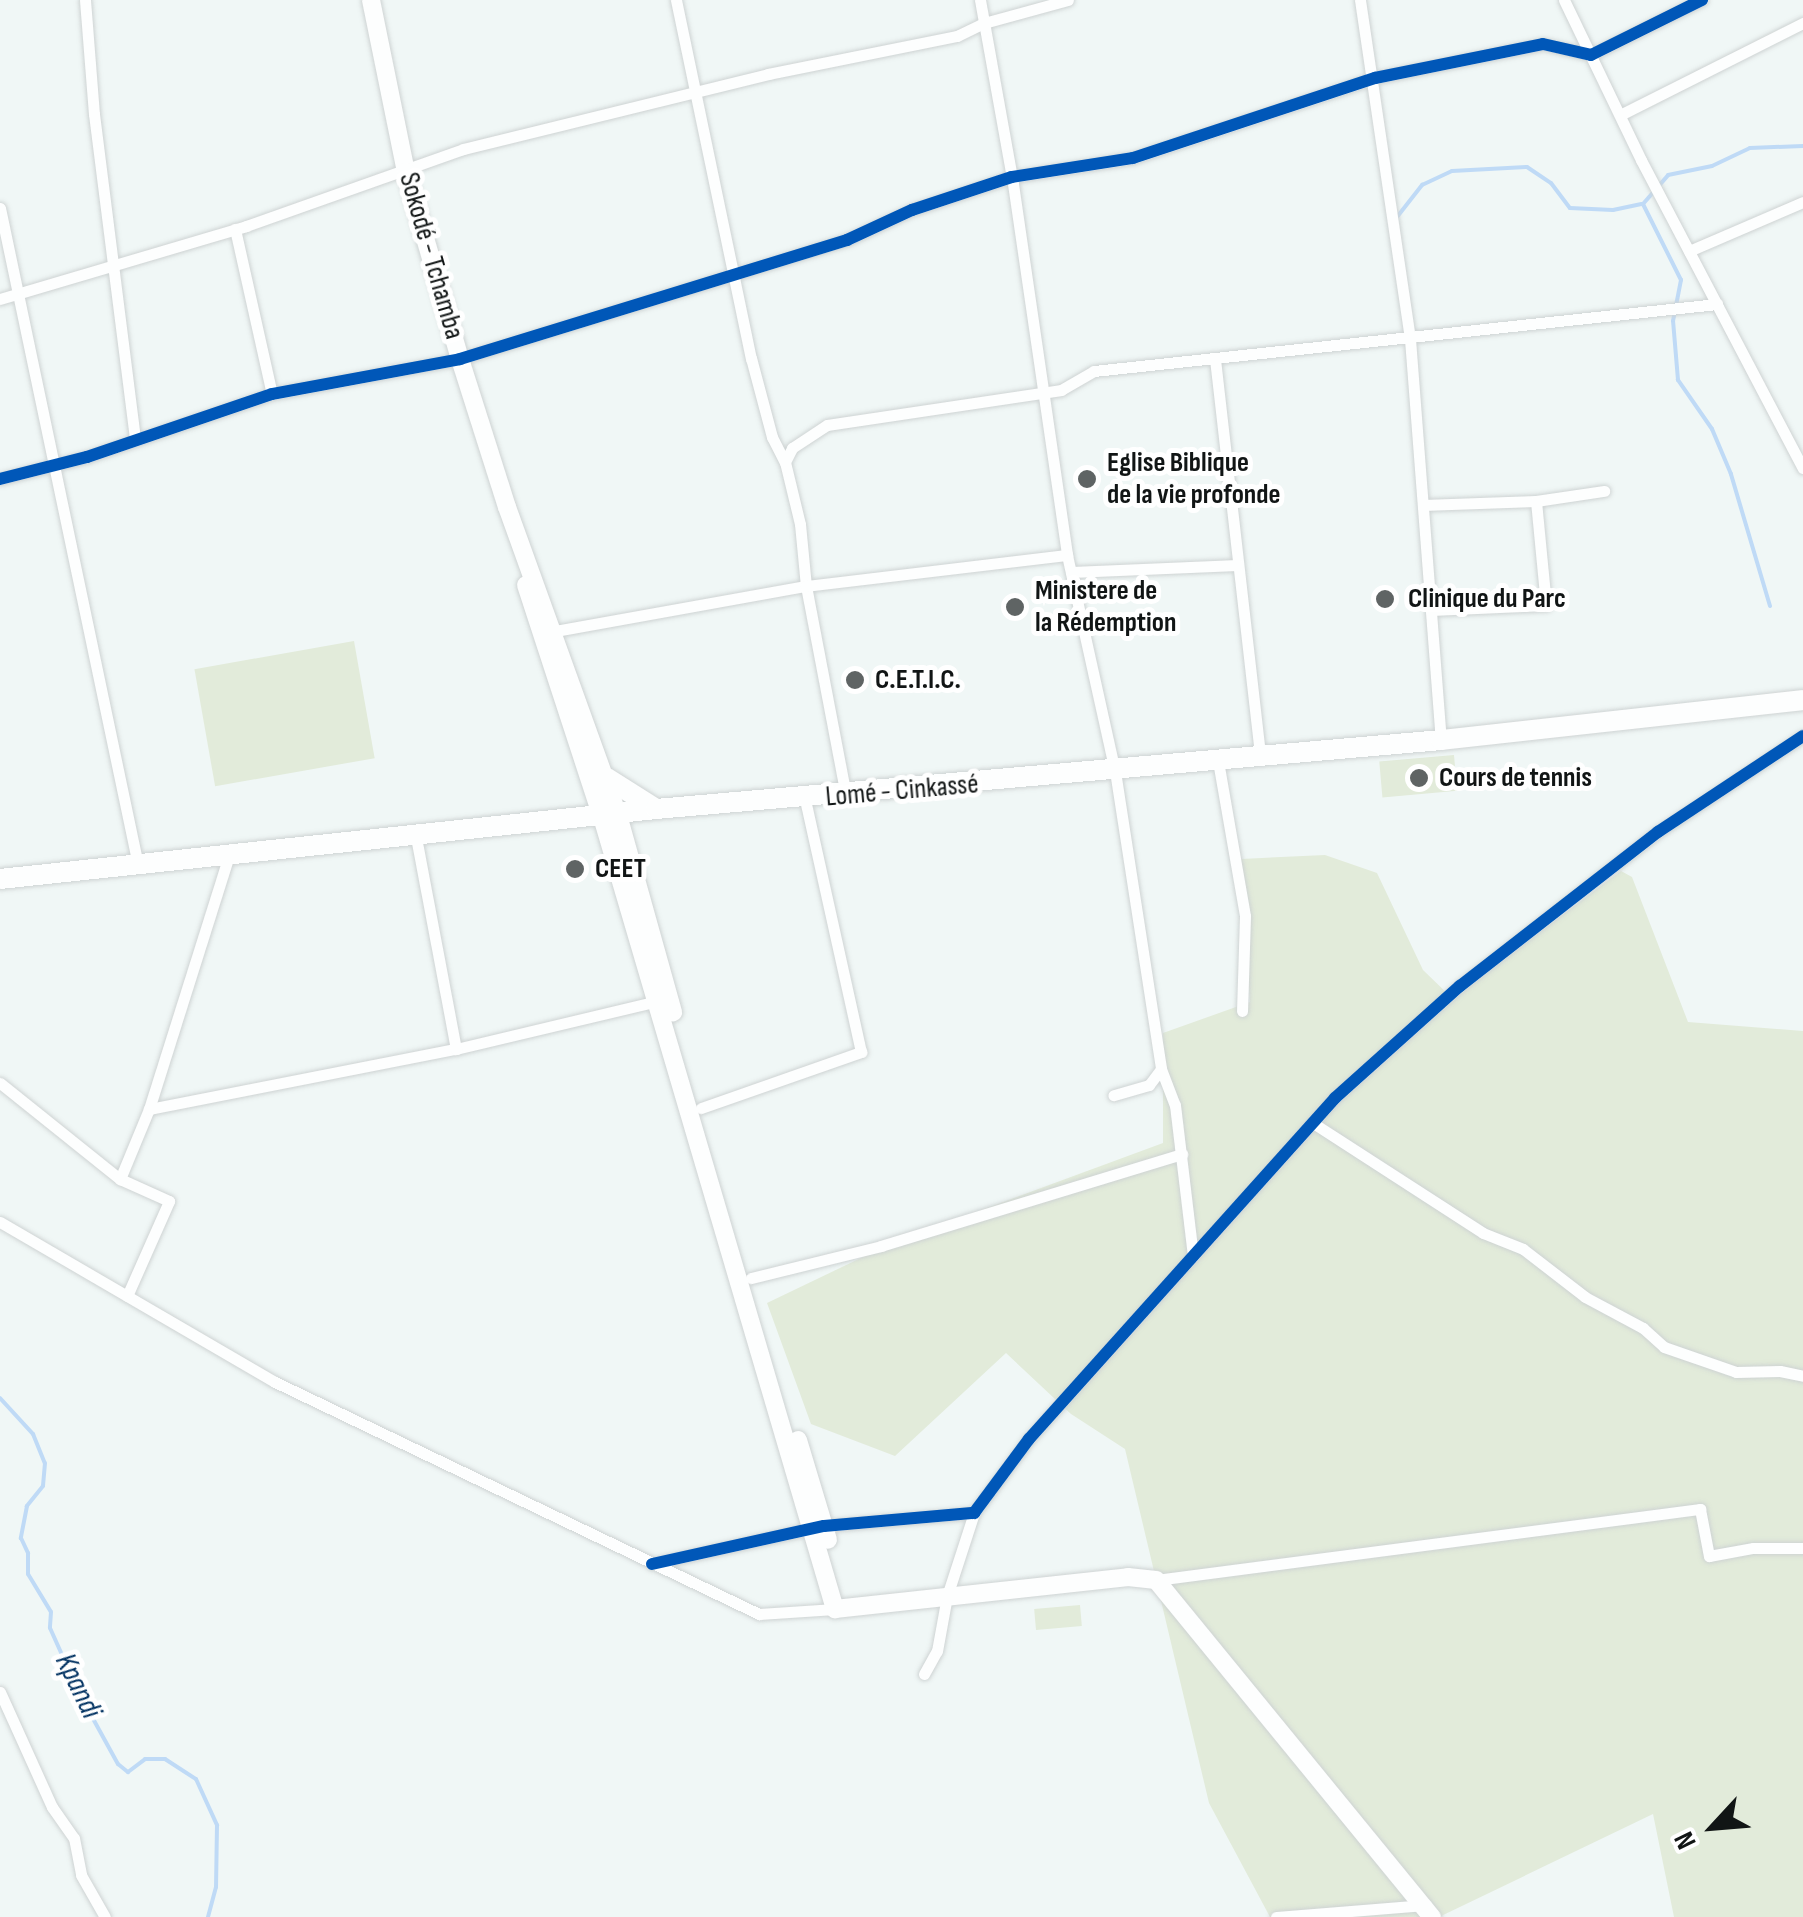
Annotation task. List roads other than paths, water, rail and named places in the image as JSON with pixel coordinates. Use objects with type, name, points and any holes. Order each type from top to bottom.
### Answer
[{"type":"highway","name":"Lomé - Cinkassé","points":[[0,879],[656,809],[805,800],[1116,771],[1803,700]]},
{"type":"highway","points":[[607,778],[656,809]]},
{"type":"main road","name":"Sokodé - Tchamba","points":[[372,0],[406,172],[460,359],[507,507],[607,778],[610,816]]},
{"type":"main road","name":"Sokodé - Tchamba","points":[[507,507],[516,554],[610,816]]},
{"type":"main road","points":[[610,816],[841,1608],[1128,1577],[1156,1580],[1429,1911]]},
{"type":"main road","points":[[663,1000],[701,1108],[751,1278],[818,1528]]},
{"type":"street","points":[[85,0],[135,439]]},
{"type":"street","points":[[676,0],[772,437],[786,462],[800,524],[806,586],[846,796]]},
{"type":"street","points":[[980,0],[1012,177],[1068,555],[1116,771],[1161,1068],[1175,1106],[1193,1256]]},
{"type":"street","points":[[0,300],[235,229],[463,150],[696,92],[956,36],[984,22],[1068,0]]},
{"type":"street","points":[[1360,0],[1375,78],[1410,339],[1441,740]]},
{"type":"street","points":[[1564,0],[1656,189],[1803,468]]},
{"type":"street","points":[[0,479],[52,466],[272,394],[460,359],[847,240],[912,210],[1012,177],[1133,158],[1375,78],[1543,44],[1591,55],[1702,0]]},
{"type":"street","points":[[1620,115],[1803,22]]},
{"type":"street","points":[[1689,251],[1803,202]]},
{"type":"street","points":[[0,208],[138,865]]},
{"type":"street","points":[[235,229],[272,394]]},
{"type":"street","points":[[786,462],[792,448],[827,425],[1062,390],[1094,371],[1717,304]]},
{"type":"street","points":[[1214,359],[1260,757]]},
{"type":"street","points":[[1422,504],[1536,501],[1604,491]]},
{"type":"street","points":[[1431,610],[1546,605],[1536,501]]},
{"type":"street","points":[[555,631],[806,586],[1068,555]]},
{"type":"street","points":[[1071,572],[1238,565]]},
{"type":"street","points":[[924,1674],[937,1651],[947,1596],[974,1513],[1029,1439],[1313,1123],[1460,986],[1658,832],[1803,736]]},
{"type":"street","points":[[1218,761],[1245,916],[1242,1011]]},
{"type":"street","points":[[701,1108],[861,1052],[805,800]]},
{"type":"street","points":[[416,837],[456,1049]]},
{"type":"street","points":[[120,1179],[149,1109],[229,856]]},
{"type":"street","points":[[149,1109],[456,1049],[663,1000]]},
{"type":"street","points":[[1113,1095],[1149,1085],[1161,1068]]},
{"type":"street","points":[[0,1084],[120,1179],[169,1201],[127,1296]]},
{"type":"street","points":[[1313,1123],[1483,1233],[1523,1250],[1585,1297],[1642,1328],[1664,1347],[1736,1372],[1780,1371],[1803,1376]]},
{"type":"street","points":[[751,1278],[880,1246],[1182,1154]]},
{"type":"street","points":[[0,1222],[276,1382],[759,1614],[841,1608]]},
{"type":"street","points":[[1156,1580],[1700,1509],[1710,1556],[1753,1548],[1803,1548]]},
{"type":"street","points":[[652,1564],[818,1528],[974,1513]]},
{"type":"street","points":[[0,1692],[52,1807],[74,1838],[81,1875],[106,1917]]},
{"type":"street","points":[[1276,1917],[1429,1911]]},
{"type":"waterway","points":[[1770,606],[1731,474],[1712,429],[1678,380],[1673,321],[1681,280],[1643,204],[1668,175],[1712,166],[1750,148],[1803,146]]},
{"type":"waterway","points":[[1397,217],[1422,185],[1452,171],[1527,167],[1551,183],[1570,208],[1613,210],[1641,204]]},
{"type":"waterway","name":"Kpandi","points":[[0,1398],[33,1434],[45,1463],[43,1486],[27,1506],[21,1538],[28,1553],[28,1574],[51,1612],[50,1628],[80,1695],[118,1764],[128,1772],[145,1759],[165,1759],[196,1779],[217,1825],[216,1887],[208,1917]]},
{"type":"place","name":"Eglise Biblique de la vie profonde","points":[[1087,479]]},
{"type":"place","name":"Clinique du Parc","points":[[1385,599]]},
{"type":"place","name":"Ministere de la Rédemption","points":[[1015,607]]},
{"type":"place","name":"C.E.T.I.C.","points":[[855,680]]},
{"type":"place","name":"Cours de tennis","points":[[1419,778]]},
{"type":"place","name":"CEET","points":[[575,869]]}]
